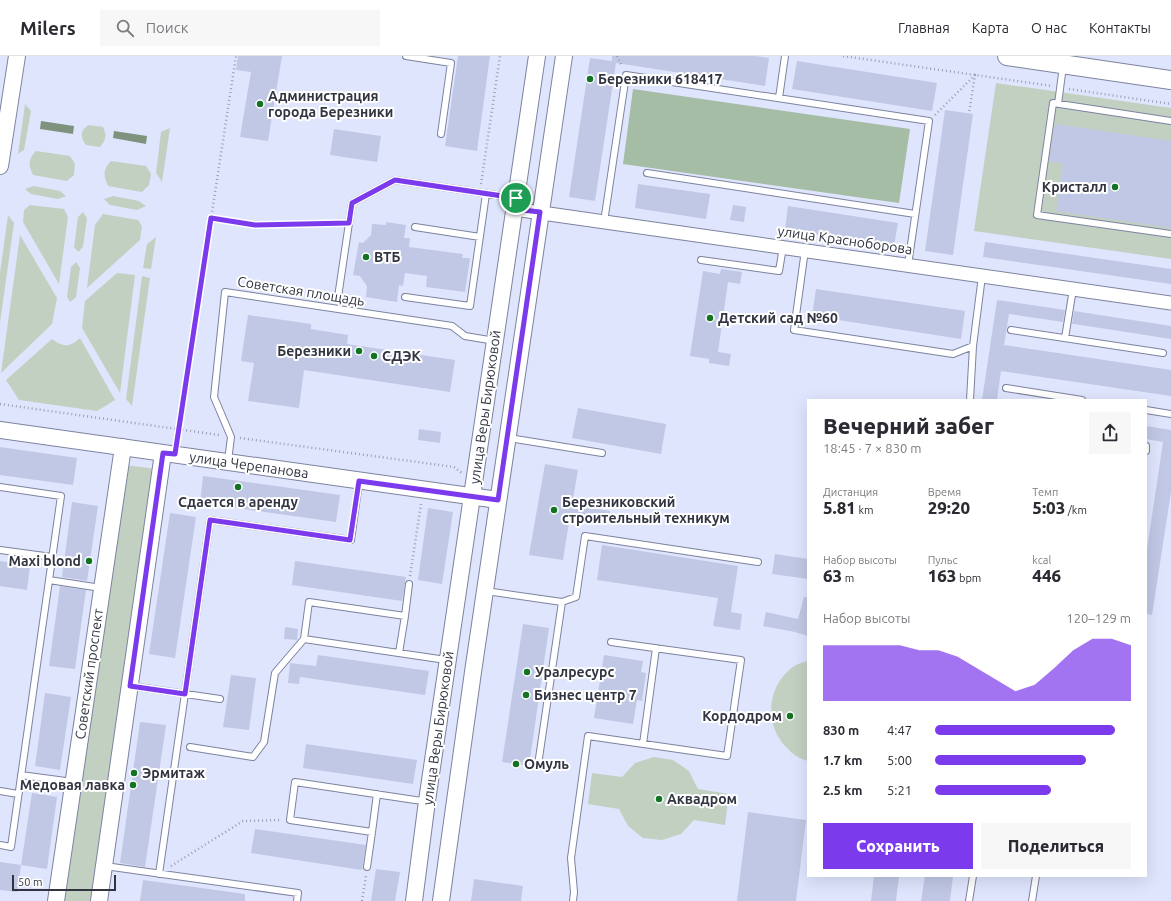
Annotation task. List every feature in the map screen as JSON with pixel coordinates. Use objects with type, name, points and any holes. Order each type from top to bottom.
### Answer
[{"type":"main road","points":[[1006,56],[1171,80]]},
{"type":"street","points":[[0,166],[7,103],[17,56]]},
{"type":"street","name":"улица Веры Бирюковой","points":[[414,901],[427,801],[537,56]]},
{"type":"street","name":"улица Веры Бирюковой","points":[[441,901],[507,437],[564,56]]},
{"type":"street","name":"улица Красноборова","points":[[515,203],[540,212],[604,222],[1171,303]]},
{"type":"street","name":"улица Черепанова","points":[[0,430],[498,500]]},
{"type":"street","name":"Советский проспект","points":[[56,901],[123,447]]},
{"type":"street","points":[[99,901],[130,686],[169,454]]},
{"type":"street","points":[[447,664],[473,672]]},
{"type":"lane","points":[[406,56],[451,63],[441,134]]},
{"type":"lane","points":[[779,98],[785,56]]},
{"type":"lane","points":[[1058,104],[1064,64]]},
{"type":"lane","points":[[604,222],[626,75],[929,121],[908,265]]},
{"type":"lane","points":[[1171,120],[1053,103],[1037,215],[1171,234]]},
{"type":"lane","points":[[646,174],[915,214]]},
{"type":"lane","name":"Советская площадь","points":[[338,297],[352,203],[395,180],[483,193],[515,203]]},
{"type":"lane","points":[[405,296],[470,306],[480,237],[483,193]]},
{"type":"lane","points":[[415,227],[480,237]]},
{"type":"lane","points":[[701,260],[779,271],[782,247]]},
{"type":"lane","points":[[805,250],[794,330],[953,354],[973,346]]},
{"type":"lane","points":[[970,399],[973,346],[982,276]]},
{"type":"lane","points":[[1065,338],[1073,289]]},
{"type":"lane","name":"Советская площадь","points":[[231,437],[214,397],[225,292],[452,326],[465,336],[495,341]]},
{"type":"lane","points":[[1011,330],[1163,353]]},
{"type":"lane","points":[[1006,388],[1076,399]]},
{"type":"lane","points":[[1147,410],[1171,414]]},
{"type":"lane","points":[[228,461],[231,437]]},
{"type":"lane","points":[[507,437],[602,454]]},
{"type":"lane","points":[[159,874],[210,520],[350,540],[359,481]]},
{"type":"lane","points":[[0,487],[61,496],[11,847],[0,845]]},
{"type":"lane","points":[[485,591],[562,602],[576,597],[585,536],[758,562]]},
{"type":"lane","points":[[0,550],[52,557]]},
{"type":"lane","points":[[49,580],[102,588]]},
{"type":"lane","points":[[399,653],[409,584]]},
{"type":"lane","points":[[190,747],[253,757],[264,742],[274,673],[304,639],[309,602],[404,616]]},
{"type":"lane","points":[[538,765],[562,602]]},
{"type":"lane","points":[[304,639],[399,653],[447,664]]},
{"type":"lane","points":[[573,901],[574,892],[571,858],[588,736],[727,756],[741,660],[611,642]]},
{"type":"lane","points":[[643,744],[656,648]]},
{"type":"lane","points":[[130,686],[220,699]]},
{"type":"lane","points":[[21,774],[73,782]]},
{"type":"lane","points":[[372,832],[290,820],[295,782],[427,801]]},
{"type":"lane","points":[[0,792],[18,794]]},
{"type":"lane","points":[[367,867],[377,794]]},
{"type":"lane","points":[[104,866],[298,894],[297,901]]},
{"type":"lane","points":[[969,901],[973,877]]},
{"type":"lane","points":[[1032,901],[1036,877]]},
{"type":"path","points":[[169,454],[179,429],[236,56]]},
{"type":"path","points":[[483,193],[500,56]]},
{"type":"path","points":[[843,56],[1171,104]]},
{"type":"path","points":[[969,114],[975,75]]},
{"type":"path","points":[[929,121],[975,75]]},
{"type":"path","points":[[211,218],[255,225],[349,223]]},
{"type":"path","points":[[0,404],[454,468],[463,474]]},
{"type":"path","points":[[409,584],[421,503]]},
{"type":"path","points":[[159,874],[243,821],[290,820]]},
{"type":"path","points":[[362,901],[367,867]]},
{"type":"shaded area","points":[[996,83],[1171,108],[1171,259],[974,231]]},
{"type":"shaded area","points":[[633,89],[910,129],[899,203],[623,164]]},
{"type":"shaded area","points":[[25,104],[31,111],[24,150],[18,154]]},
{"type":"shaded area","points":[[41,121],[74,126],[73,134],[40,129]]},
{"type":"shaded area","points":[[89,125],[103,127],[105,137],[104,142],[100,147],[86,145],[84,142],[82,134],[84,129]]},
{"type":"shaded area","points":[[170,128],[162,182],[156,173],[161,132]]},
{"type":"shaded area","points":[[114,131],[147,136],[146,144],[113,138]]},
{"type":"shaded area","points":[[36,151],[70,156],[75,164],[74,175],[67,181],[33,175],[30,168],[30,162],[31,157]]},
{"type":"shaded area","points":[[111,161],[146,166],[151,174],[149,185],[142,192],[108,186],[105,178],[105,170]]},
{"type":"shaded area","points":[[34,186],[60,191],[66,196],[58,199],[31,194],[25,189]]},
{"type":"shaded area","points":[[113,196],[139,201],[146,206],[137,210],[110,205],[104,199]]},
{"type":"shaded area","points":[[30,205],[64,209],[68,217],[59,284],[23,222],[24,210]]},
{"type":"shaded area","points":[[83,212],[87,218],[83,247],[78,252],[74,247],[78,217]]},
{"type":"shaded area","points":[[103,214],[138,220],[142,226],[140,240],[87,288],[95,225]]},
{"type":"shaded area","points":[[8,215],[14,223],[0,323],[0,273]]},
{"type":"shaded area","points":[[20,235],[57,298],[52,324],[1,373]]},
{"type":"shaded area","points":[[156,237],[151,269],[143,268],[147,244]]},
{"type":"shaded area","points":[[76,262],[80,268],[76,297],[70,302],[67,297],[71,267]]},
{"type":"shaded area","points":[[117,273],[135,275],[120,393],[82,328],[85,301]]},
{"type":"shaded area","points":[[142,276],[150,278],[132,406],[126,399]]},
{"type":"shaded area","points":[[80,338],[115,400],[97,411],[19,400],[6,380],[52,339],[59,344],[69,345],[73,344]]},
{"type":"shaded area","points":[[125,465],[157,469],[94,901],[61,901]]},
{"type":"shaded area","name":"Кордодром","points":[[807,661],[807,761],[795,755],[785,746],[778,736],[771,714],[774,692],[779,681],[787,672],[800,663]]},
{"type":"shaded area","name":"Аквадром","points":[[654,757],[673,760],[689,771],[698,789],[729,794],[725,825],[694,820],[681,834],[662,840],[643,838],[628,826],[619,809],[588,804],[592,773],[622,777],[635,763]]},
{"type":"building","name":"Администрация города Березники","points":[[238,56],[282,56],[268,141],[240,137],[251,72],[236,70]]},
{"type":"building","points":[[458,56],[490,56],[477,151],[445,146]]},
{"type":"building","points":[[612,56],[755,56],[769,58],[765,86],[616,63],[595,201],[569,197],[590,58],[612,61]]},
{"type":"building","points":[[797,61],[937,83],[932,111],[792,89]]},
{"type":"building","points":[[945,110],[973,114],[953,255],[925,251]]},
{"type":"building","name":"Кристалл","points":[[1055,124],[1171,141],[1171,228],[1056,211],[1063,163],[1049,161]]},
{"type":"building","points":[[334,129],[381,136],[377,162],[330,155]]},
{"type":"building","points":[[638,184],[710,194],[706,219],[635,208]]},
{"type":"building","points":[[733,205],[746,207],[744,222],[730,220]]},
{"type":"building","points":[[788,206],[898,223],[894,246],[785,230]]},
{"type":"building","points":[[386,222],[406,225],[404,238],[410,238],[409,247],[463,254],[462,258],[470,258],[465,292],[426,287],[427,276],[405,273],[403,286],[399,285],[397,302],[366,297],[367,286],[360,276],[353,275],[359,242],[363,243],[371,235],[372,224],[386,225]]},
{"type":"building","points":[[985,242],[1171,269],[1171,284],[983,257]]},
{"type":"building","name":"Детский сад №60","points":[[721,269],[742,272],[740,284],[728,282],[718,352],[731,354],[729,366],[709,363],[709,359],[690,356],[703,271],[720,274]]},
{"type":"building","points":[[816,289],[965,311],[961,339],[812,316]]},
{"type":"building","points":[[997,300],[1065,310],[1063,322],[1009,314],[1004,345],[1171,370],[1171,396],[1001,371],[997,399],[982,399]]},
{"type":"building","points":[[1074,311],[1171,326],[1171,339],[1072,324]]},
{"type":"building","points":[[248,315],[311,324],[311,329],[348,335],[347,344],[455,360],[450,392],[304,370],[299,408],[248,401],[254,363],[241,361]]},
{"type":"building","points":[[578,408],[666,424],[661,454],[572,438]]},
{"type":"building","points":[[1147,426],[1171,430],[1171,492],[1152,615],[1147,614],[1147,549],[1163,442],[1147,439]]},
{"type":"building","points":[[419,429],[441,432],[440,443],[418,440]]},
{"type":"building","points":[[0,447],[77,458],[73,485],[0,475]]},
{"type":"building","name":"Березниковский строительный техникум","points":[[545,464],[578,470],[572,505],[610,511],[608,522],[570,516],[563,560],[529,555]]},
{"type":"building","points":[[203,476],[340,495],[336,522],[200,503]]},
{"type":"building","points":[[72,502],[98,506],[87,581],[62,577]]},
{"type":"building","points":[[428,508],[453,512],[442,584],[418,580]]},
{"type":"building","points":[[170,513],[196,517],[175,658],[149,654]]},
{"type":"building","points":[[602,545],[738,566],[731,612],[742,614],[740,630],[713,626],[718,598],[597,580]]},
{"type":"building","points":[[775,554],[807,559],[807,579],[772,574]]},
{"type":"building","points":[[0,561],[30,566],[27,590],[0,586]]},
{"type":"building","points":[[295,561],[406,577],[402,601],[292,585]]},
{"type":"building","points":[[60,586],[86,590],[75,669],[49,666]]},
{"type":"building","points":[[804,597],[807,597],[807,636],[763,626],[766,612],[798,619]]},
{"type":"building","name":"Бизнес центр 7","points":[[523,624],[549,628],[529,766],[502,762]]},
{"type":"building","points":[[285,627],[298,629],[297,640],[284,639]]},
{"type":"building","points":[[318,655],[429,671],[425,695],[300,677],[299,684],[288,683],[290,663],[316,666]]},
{"type":"building","points":[[604,655],[643,661],[641,672],[646,673],[642,701],[637,700],[633,724],[594,718]]},
{"type":"building","points":[[231,675],[256,678],[249,730],[223,727]]},
{"type":"building","points":[[45,693],[71,697],[60,770],[35,766]]},
{"type":"building","points":[[140,722],[166,725],[145,867],[120,863]]},
{"type":"building","points":[[306,744],[417,760],[413,784],[303,768]]},
{"type":"building","points":[[32,793],[57,797],[47,869],[21,865]]},
{"type":"building","points":[[748,812],[806,820],[796,901],[737,901]]},
{"type":"building","points":[[255,829],[366,845],[362,870],[251,853]]},
{"type":"building","points":[[0,862],[21,865],[17,892],[0,890]]},
{"type":"building","points":[[376,869],[400,872],[395,901],[371,901]]},
{"type":"building","points":[[874,877],[899,877],[896,901],[871,901]]},
{"type":"building","points":[[925,877],[953,877],[950,901],[921,901]]},
{"type":"building","points":[[474,879],[523,886],[521,901],[471,901]]},
{"type":"building","points":[[143,880],[245,894],[245,901],[140,901]]},
{"type":"place","name":"Березники 618417","points":[[590,79]]},
{"type":"place","name":"Администрация города Березники","points":[[260,104]]},
{"type":"place","name":"Кристалл","points":[[1115,187]]},
{"type":"place","name":"ВТБ","points":[[366,257]]},
{"type":"place","name":"Детский сад №60","points":[[710,318]]},
{"type":"place","name":"Березники","points":[[359,351]]},
{"type":"place","name":"СДЭК","points":[[374,356]]},
{"type":"place","name":"Сдается в аренду","points":[[238,487]]},
{"type":"place","name":"Березниковский строительный техникум","points":[[554,510]]},
{"type":"place","name":"Maxi blond","points":[[89,561]]},
{"type":"place","name":"Уралресурс","points":[[527,672]]},
{"type":"place","name":"Бизнес центр 7","points":[[526,695]]},
{"type":"place","name":"Кордодром","points":[[790,716]]},
{"type":"place","name":"Омуль","points":[[516,764]]},
{"type":"place","name":"Эрмитаж","points":[[134,773]]},
{"type":"place","name":"Медовая лавка","points":[[133,785]]},
{"type":"place","name":"Аквадром","points":[[659,799]]},
{"type":"route","points":[[395,180],[516,198],[514,209],[540,212],[498,500],[359,481],[350,540],[210,520],[185,694],[130,686],[163,453],[175,454],[211,218],[255,225],[349,223],[352,203],[395,180]]}]
